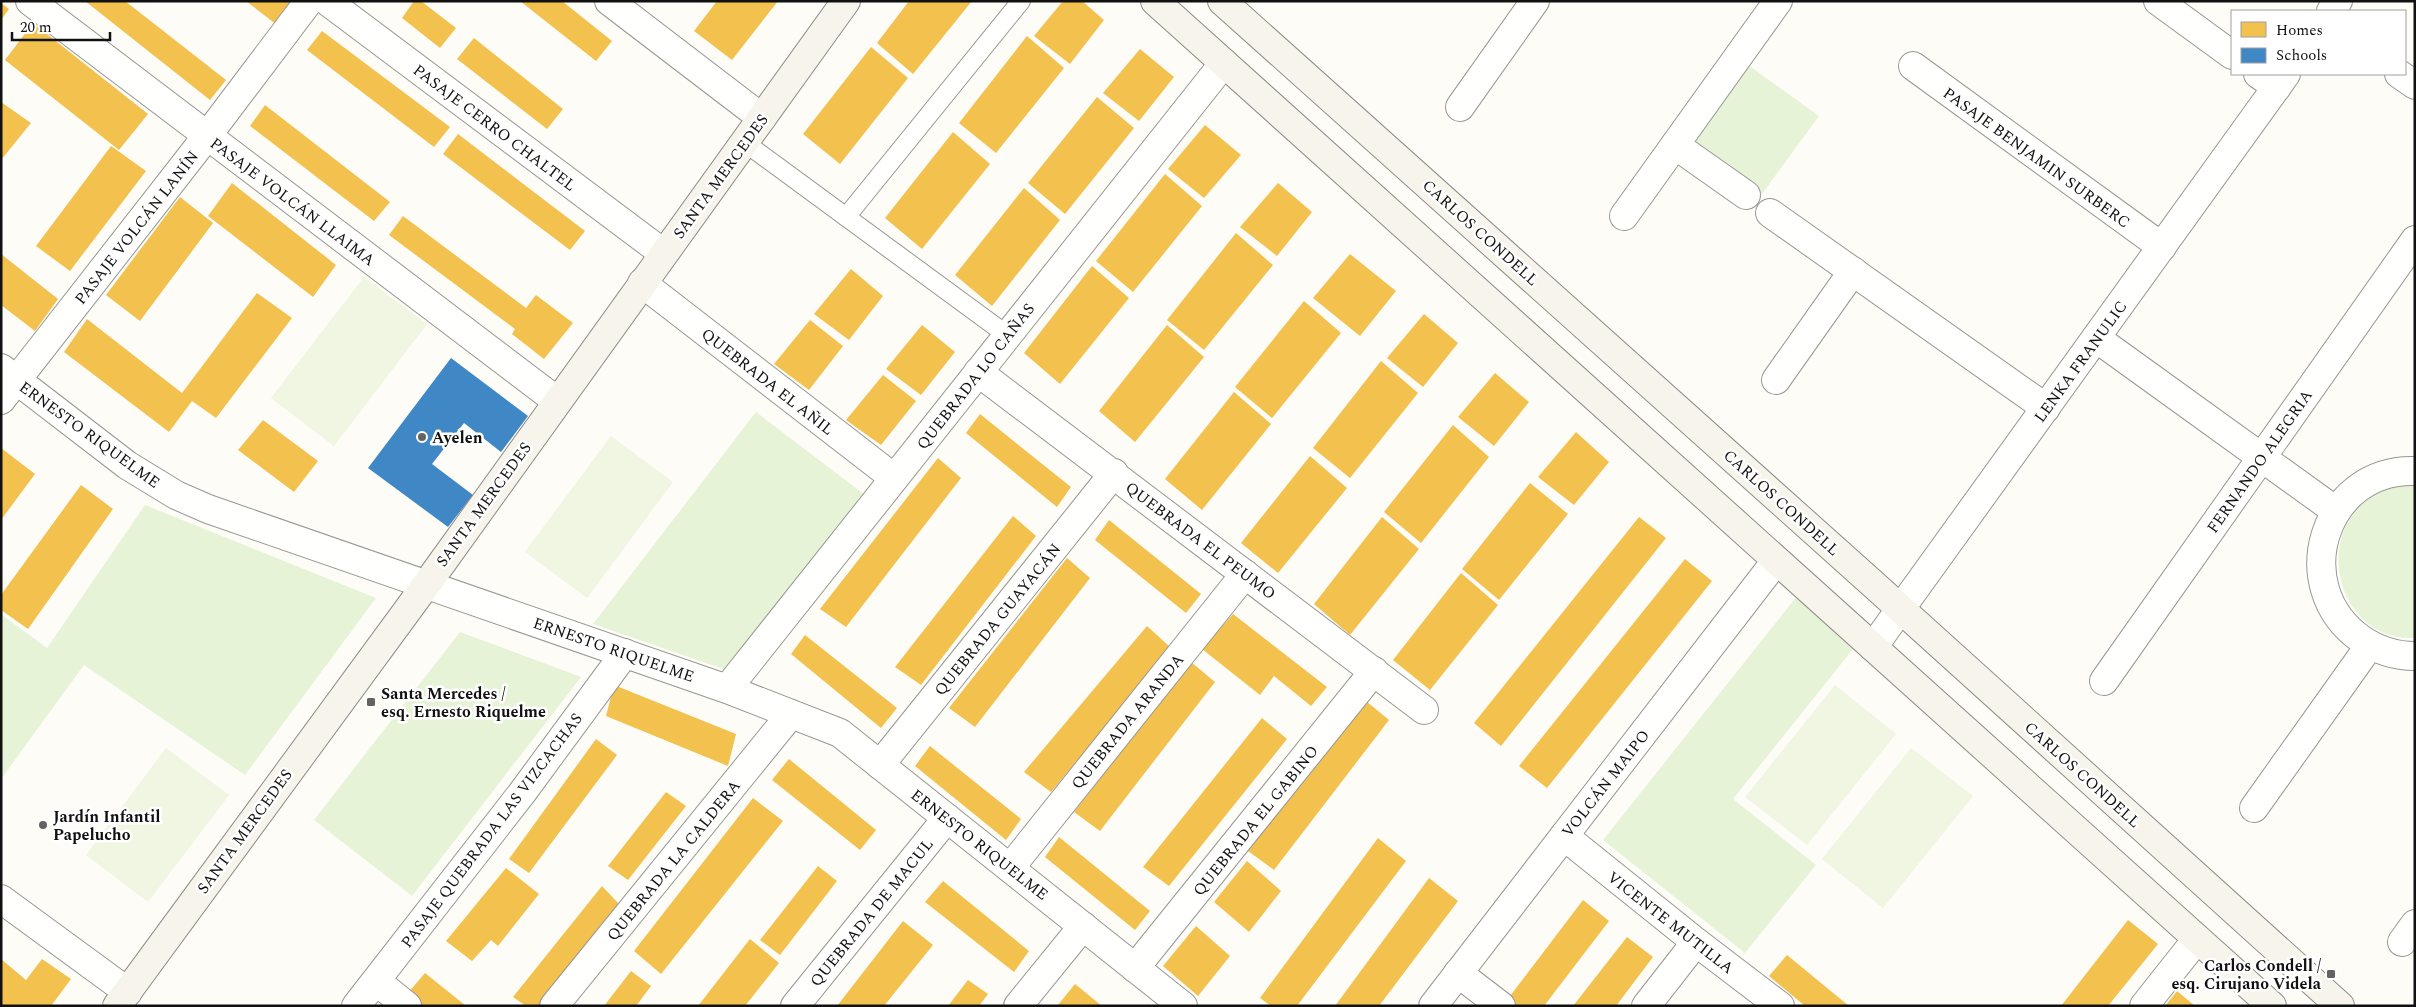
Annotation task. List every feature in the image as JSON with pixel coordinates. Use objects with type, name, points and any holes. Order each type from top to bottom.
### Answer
[{"type":"street","name":"PASAJE VOLCÁN LLAIMA","points":[[30,1],[557,401]]},
{"type":"street","name":"PASAJE VOLCÁN LANÍN","points":[[6,383],[207,136],[309,1]]},
{"type":"street","name":"PASAJE CERRO CHALTEL","points":[[327,1],[663,253]]},
{"type":"street","points":[[609,1],[762,118]]},
{"type":"street","name":"SANTA MERCEDES","points":[[122,999],[426,585],[846,1]]},
{"type":"street","points":[[1155,1],[2272,1006]]},
{"type":"street","name":"CARLOS CONDELL","points":[[1222,1],[1901,609],[2340,1006]]},
{"type":"street","points":[[1460,107],[1535,1]]},
{"type":"street","points":[[1624,216],[1778,1]]},
{"type":"street","points":[[2158,1],[2231,54]]},
{"type":"street","name":"QUEBRADA LO CAÑAS","points":[[727,688],[1224,63]]},
{"type":"street","name":"PASAJE BENJAMIN SURBERC","points":[[1913,66],[2162,247]]},
{"type":"street","points":[[2400,75],[2415,85]]},
{"type":"street","name":"LENKA FRANULIC","points":[[1873,647],[2162,247],[2274,78]]},
{"type":"street","points":[[1675,144],[1746,195]]},
{"type":"street","points":[[1770,213],[2046,408]]},
{"type":"street","name":"FERNANDO ALEGRIA","points":[[2104,681],[2415,240]]},
{"type":"street","points":[[1776,380],[1853,271]]},
{"type":"street","name":"QUEBRADA EL AÑIL","points":[[642,283],[894,478]]},
{"type":"street","points":[[2096,338],[2336,511]]},
{"type":"street","name":"QUEBRADA EL PEUMO","points":[[978,372],[1114,473],[1424,710]]},
{"type":"street","name":"ERNESTO RIQUELME","points":[[6,383],[128,466],[176,494],[242,522],[727,688],[840,733],[1183,1006]]},
{"type":"street","points":[[2415,471],[2386,474],[2366,483],[2350,495],[2336,511],[2326,531],[2320,552],[2321,575],[2326,597],[2337,616],[2352,632],[2370,645],[2387,652],[2415,656]]},
{"type":"street","name":"QUEBRADA GUAYACÁN","points":[[880,765],[1114,473]]},
{"type":"street","name":"VOLCÁN MAIPO","points":[[1433,1006],[1776,561]]},
{"type":"street","name":"QUEBRADA ARANDA","points":[[1010,868],[1245,574]]},
{"type":"street","points":[[2254,808],[2370,645]]},
{"type":"street","name":"PASAJE QUEBRADA LAS VIZCACHAS","points":[[356,1006],[522,793],[625,653]]},
{"type":"street","name":"QUEBRADA EL GABINO","points":[[1135,968],[1374,672]]},
{"type":"street","name":"QUEBRADA LA CALDERA","points":[[554,1006],[791,714]]},
{"type":"street","name":"QUEBRADA DE MACUL","points":[[795,1006],[947,818]]},
{"type":"street","name":"VICENTE MUTILLA","points":[[1564,836],[1696,942],[1780,1006]]},
{"type":"street","points":[[1,899],[122,999]]},
{"type":"street","points":[[1018,1006],[1083,926]]},
{"type":"street","points":[[2144,1006],[2197,939]]},
{"type":"street","points":[[1646,1006],[1696,942]]},
{"type":"street","points":[[1458,973],[1501,1006]]},
{"type":"street","points":[[376,980],[407,1006]]},
{"type":"lane","points":[[846,217],[1021,1]]},
{"type":"lane","points":[[744,142],[1007,335]]},
{"type":"green space","points":[[1744,62],[1819,116],[1762,194],[1687,139]]},
{"type":"green space","points":[[364,277],[427,324],[334,446],[271,398]]},
{"type":"green space","points":[[756,412],[865,495],[729,671],[593,624]]},
{"type":"green space","points":[[611,436],[673,482],[587,598],[525,552]]},
{"type":"green space","points":[[2415,484],[2415,638],[2386,634],[2364,620],[2348,600],[2340,575],[2339,549],[2347,525],[2363,503],[2388,488]]},
{"type":"green space","points":[[145,505],[376,598],[245,775],[84,665],[1,779],[1,614],[47,648]]},
{"type":"green space","points":[[1797,596],[1857,644],[1733,799],[1816,865],[1745,953],[1603,840]]},
{"type":"green space","points":[[460,632],[581,677],[412,896],[314,820]]},
{"type":"green space","points":[[1835,685],[1896,734],[1807,845],[1745,797]]},
{"type":"green space","points":[[166,748],[229,795],[148,902],[86,855]]},
{"type":"green space","points":[[1911,748],[1973,796],[1883,908],[1822,859]]},
{"type":"building: Homes","points":[[85,1],[125,1],[226,80],[210,100]]},
{"type":"building: Homes","points":[[246,1],[289,1],[293,4],[277,25]]},
{"type":"building: Homes","points":[[414,1],[421,1],[456,28],[440,48],[402,18]]},
{"type":"building: Homes","points":[[520,1],[562,1],[612,41],[596,61]]},
{"type":"building: Homes","points":[[717,1],[778,1],[732,60],[694,31]]},
{"type":"building: Homes","points":[[909,1],[972,1],[913,74],[877,43]]},
{"type":"building: Homes","points":[[1063,1],[1082,1],[1104,20],[1070,64],[1034,36]]},
{"type":"building: Homes","points":[[1,3],[9,9],[1,20]]},
{"type":"building: Homes","points":[[33,23],[148,114],[119,150],[5,60]]},
{"type":"building: Homes","points":[[322,31],[450,127],[434,147],[307,50]]},
{"type":"building: Homes","points":[[1027,36],[1064,68],[996,153],[959,123]]},
{"type":"building: Homes","points":[[474,38],[563,109],[547,129],[457,59]]},
{"type":"building: Homes","points":[[871,47],[908,78],[840,164],[803,134]]},
{"type":"building: Homes","points":[[1140,49],[1174,77],[1139,121],[1103,93]]},
{"type":"building: Homes","points":[[1097,97],[1134,128],[1065,214],[1028,183]]},
{"type":"building: Homes","points":[[1,102],[31,123],[1,160]]},
{"type":"building: Homes","points":[[265,105],[390,202],[374,221],[250,126]]},
{"type":"building: Homes","points":[[1205,125],[1241,155],[1204,198],[1168,169]]},
{"type":"building: Homes","points":[[953,132],[990,164],[922,249],[885,218]]},
{"type":"building: Homes","points":[[458,134],[585,231],[570,250],[443,154]]},
{"type":"building: Homes","points":[[111,146],[146,171],[70,271],[36,246]]},
{"type":"building: Homes","points":[[1165,174],[1202,206],[1133,292],[1096,261]]},
{"type":"building: Homes","points":[[232,183],[336,265],[313,297],[208,216]]},
{"type":"building: Homes","points":[[1278,183],[1312,212],[1277,256],[1240,227]]},
{"type":"building: Homes","points":[[1024,188],[1060,220],[992,306],[955,275]]},
{"type":"building: Homes","points":[[180,197],[213,223],[140,321],[106,295]]},
{"type":"building: Homes","points":[[403,216],[526,308],[536,295],[573,323],[544,359],[512,334],[515,329],[389,235]]},
{"type":"building: Homes","points":[[1236,233],[1273,265],[1204,350],[1167,320]]},
{"type":"building: Homes","points":[[1,254],[58,299],[35,331],[1,305]]},
{"type":"building: Homes","points":[[1350,254],[1396,291],[1360,336],[1313,298]]},
{"type":"building: Homes","points":[[1092,266],[1129,298],[1060,384],[1024,353]]},
{"type":"building: Homes","points":[[851,269],[883,296],[849,340],[814,314]]},
{"type":"building: Homes","points":[[257,293],[292,318],[216,418],[192,401],[169,432],[64,352],[87,319],[182,393]]},
{"type":"building: Homes","points":[[1304,301],[1341,333],[1272,418],[1235,387]]},
{"type":"building: Homes","points":[[1424,314],[1458,343],[1423,387],[1387,358]]},
{"type":"building: Homes","points":[[810,320],[843,346],[809,390],[774,364]]},
{"type":"building: Homes","points":[[922,325],[955,352],[921,395],[886,369]]},
{"type":"building: Homes","points":[[1167,325],[1204,357],[1135,442],[1099,411]]},
{"type":"building: Homes","points":[[1381,361],[1418,393],[1350,478],[1313,448]]},
{"type":"building: Homes","points":[[1495,373],[1529,402],[1494,446],[1458,417]]},
{"type":"building: Homes","points":[[883,375],[916,401],[881,445],[846,420]]},
{"type":"building: Homes","points":[[1234,392],[1271,424],[1202,510],[1165,479]]},
{"type":"building: Homes","points":[[980,414],[1071,487],[1057,507],[966,433]]},
{"type":"building: Homes","points":[[263,420],[318,461],[294,492],[238,450]]},
{"type":"building: Homes","points":[[1453,425],[1489,457],[1421,543],[1384,512]]},
{"type":"building: Homes","points":[[1576,432],[1609,462],[1574,505],[1538,477]]},
{"type":"building: Homes","points":[[1,448],[35,474],[1,520]]},
{"type":"building: Homes","points":[[1310,456],[1347,488],[1278,573],[1241,543]]},
{"type":"building: Homes","points":[[938,458],[961,478],[846,627],[820,609]]},
{"type":"building: Homes","points":[[1530,483],[1568,514],[1499,600],[1462,569]]},
{"type":"building: Homes","points":[[81,485],[113,509],[28,629],[1,610],[1,595]]},
{"type":"building: Homes","points":[[1013,516],[1036,536],[921,685],[895,667]]},
{"type":"building: Homes","points":[[1382,517],[1419,549],[1350,635],[1314,604]]},
{"type":"building: Homes","points":[[1639,517],[1666,538],[1501,746],[1474,723]]},
{"type":"building: Homes","points":[[1109,520],[1201,594],[1186,613],[1095,540]]},
{"type":"building: Homes","points":[[1067,558],[1090,578],[975,727],[949,708]]},
{"type":"building: Homes","points":[[1685,559],[1712,581],[1547,788],[1519,766]]},
{"type":"building: Homes","points":[[1461,573],[1498,605],[1430,690],[1393,660]]},
{"type":"building: Homes","points":[[1233,614],[1327,687],[1311,706],[1274,676],[1260,695],[1202,649]]},
{"type":"building: Homes","points":[[1147,626],[1171,648],[1051,792],[1024,772]]},
{"type":"building: Homes","points":[[805,635],[897,708],[881,728],[791,654]]},
{"type":"building: Homes","points":[[1191,662],[1215,682],[1100,831],[1074,812]]},
{"type":"building: Homes","points":[[614,685],[736,734],[728,766],[606,716]]},
{"type":"building: Homes","points":[[1366,701],[1389,720],[1274,870],[1248,851]]},
{"type":"building: Homes","points":[[1262,718],[1287,739],[1169,886],[1143,867]]},
{"type":"building: Homes","points":[[596,739],[617,755],[529,873],[509,859]]},
{"type":"building: Homes","points":[[930,746],[1021,819],[1006,840],[915,766]]},
{"type":"building: Homes","points":[[789,759],[876,830],[860,850],[772,780]]},
{"type":"building: Homes","points":[[666,792],[686,806],[628,880],[608,866]]},
{"type":"building: Homes","points":[[753,798],[783,821],[661,974],[634,951]]},
{"type":"building: Homes","points":[[1059,837],[1150,911],[1135,930],[1045,857]]},
{"type":"building: Homes","points":[[1378,838],[1406,861],[1297,1006],[1271,1006],[1260,998]]},
{"type":"building: Homes","points":[[1247,861],[1281,891],[1249,932],[1214,902]]},
{"type":"building: Homes","points":[[818,866],[837,881],[780,955],[760,940]]},
{"type":"building: Homes","points":[[506,868],[539,894],[498,946],[491,940],[472,961],[446,941]]},
{"type":"building: Homes","points":[[1429,878],[1458,901],[1379,1006],[1335,1006]]},
{"type":"building: Homes","points":[[943,881],[1029,951],[1014,972],[925,902]]},
{"type":"building: Homes","points":[[602,886],[619,904],[538,1006],[526,1006],[513,997]]},
{"type":"building: Homes","points":[[1583,900],[1609,921],[1544,1006],[1506,1006],[1504,1004]]},
{"type":"building: Homes","points":[[2128,920],[2158,944],[2108,1006],[2061,1006]]},
{"type":"building: Homes","points":[[903,921],[933,945],[884,1006],[837,1006]]},
{"type":"building: Homes","points":[[1196,926],[1230,956],[1198,996],[1163,966]]},
{"type":"building: Homes","points":[[1627,937],[1653,957],[1616,1006],[1573,1006]]},
{"type":"building: Homes","points":[[750,939],[779,963],[745,1006],[698,1006]]},
{"type":"building: Homes","points":[[1787,955],[1849,1006],[1805,1006],[1769,976]]},
{"type":"building: Homes","points":[[1,959],[26,980],[42,959],[71,979],[51,1006],[1,1006]]},
{"type":"building: Homes","points":[[631,971],[651,986],[636,1006],[604,1006]]},
{"type":"building: Homes","points":[[425,973],[466,1006],[423,1006],[408,993]]},
{"type":"building: Homes","points":[[968,980],[988,994],[979,1006],[948,1006]]},
{"type":"building: Homes","points":[[1075,984],[1102,1006],[1058,1005]]},
{"type":"building: Homes","points":[[2177,991],[2195,1006],[2165,1006]]},
{"type":"building: Schools","name":"Ayelen","points":[[451,358],[528,416],[501,452],[464,423],[432,464],[473,495],[448,527],[368,468]]},
{"type":"place","name":"Ayelen","points":[[422,437]]},
{"type":"place","name":"Santa Mercedes / esq. Ernesto Riquelme","points":[[371,702]]},
{"type":"place","name":"Jardín Infantil Papelucho","points":[[43,825]]},
{"type":"place","name":"Carlos Condell / esq. Cirujano Videla","points":[[2331,974]]}]
